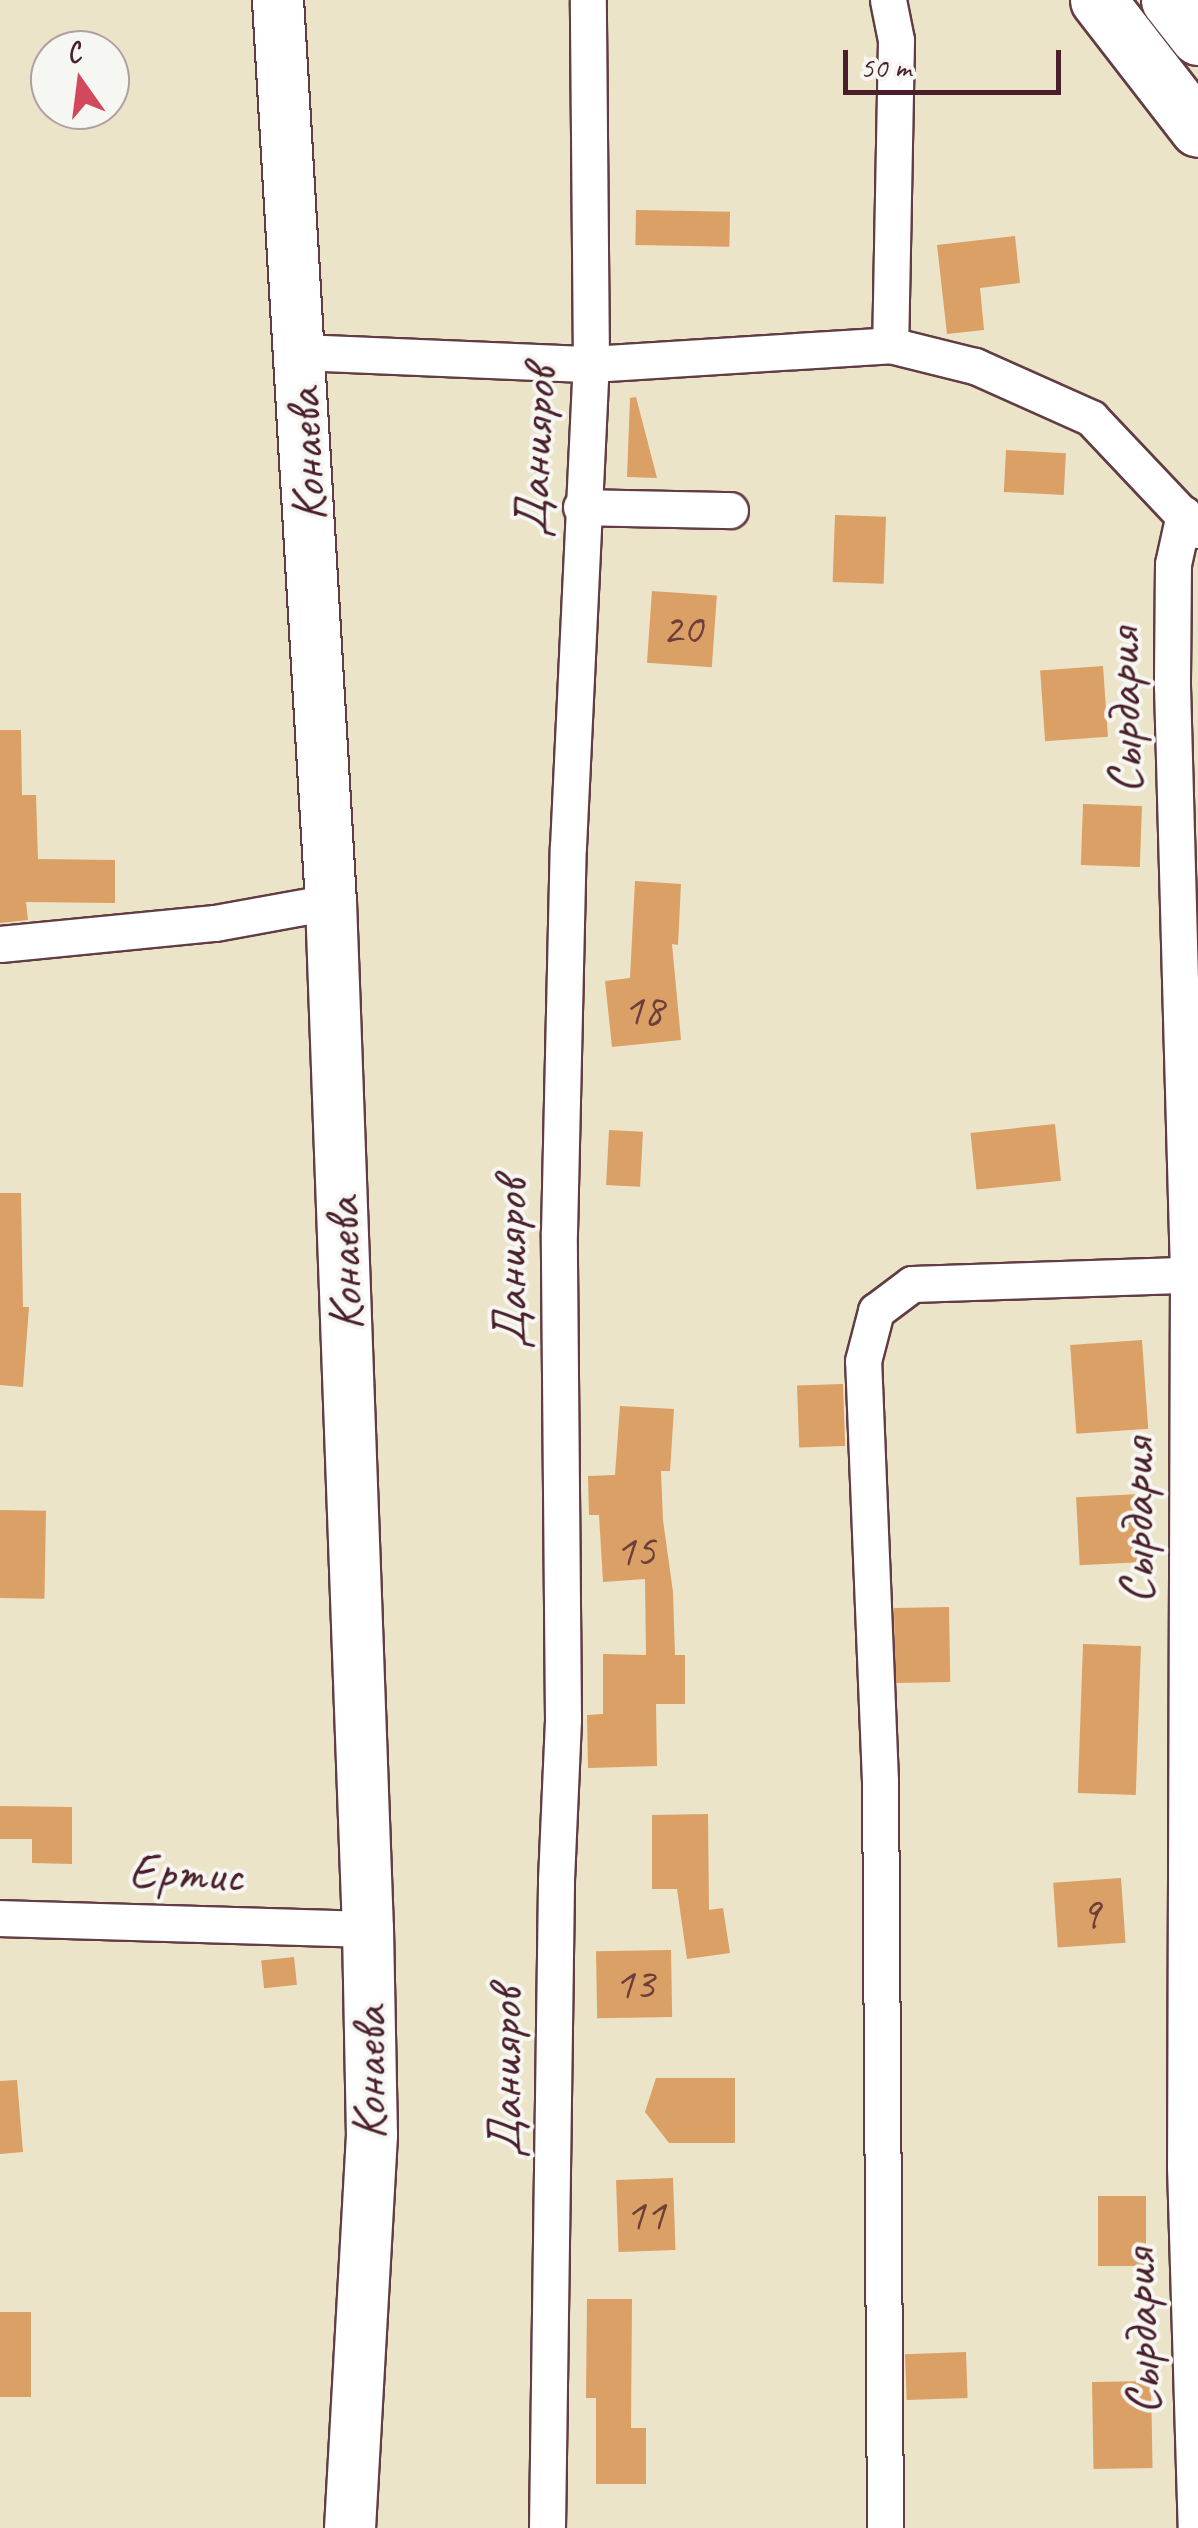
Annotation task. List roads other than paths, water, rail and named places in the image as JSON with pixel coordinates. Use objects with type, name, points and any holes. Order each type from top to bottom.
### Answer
[{"type":"highway","points":[[1098,0],[1198,129]]},
{"type":"highway","points":[[1169,0],[1198,37]]},
{"type":"main road","name":"Конаева","points":[[278,0],[332,902],[368,1929],[372,2136],[350,2528]]},
{"type":"street","name":"Данияров","points":[[546,2528],[556,1880],[563,1718],[559,1232],[582,506],[591,364],[588,0]]},
{"type":"street","points":[[888,0],[896,40],[890,345]]},
{"type":"street","points":[[300,352],[591,364],[890,345],[975,366],[1090,418],[1191,523]]},
{"type":"street","points":[[582,506],[730,510]]},
{"type":"street","name":"Сырдария","points":[[1191,523],[1174,564],[1172,686],[1188,1275],[1192,2527]]},
{"type":"street","points":[[0,944],[214,923],[332,902]]},
{"type":"street","points":[[886,2528],[880,1781],[863,1361],[876,1311],[912,1284],[1188,1275]]},
{"type":"street","name":"Ертис","points":[[0,1918],[368,1929]]}]
